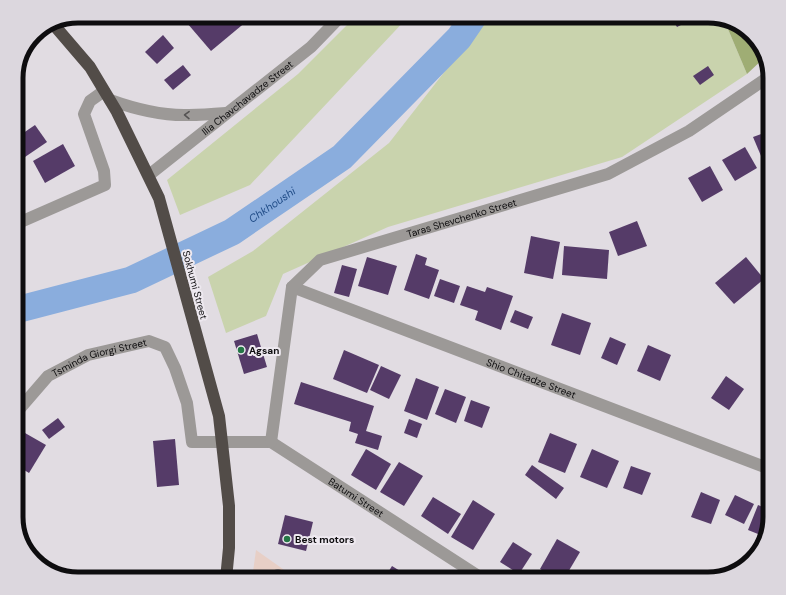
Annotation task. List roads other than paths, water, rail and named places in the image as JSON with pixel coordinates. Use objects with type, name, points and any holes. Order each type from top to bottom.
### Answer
[{"type":"highway","name":"Sokhumi Street","points":[[56,27],[90,67],[107,95],[149,175],[159,198],[219,416],[229,506],[229,548],[227,572]]},
{"type":"street","name":"Ilia Chavchavadze Street","points":[[149,175],[311,47],[334,23]]},
{"type":"street","name":"Taras Shevchenko Street","points":[[292,287],[320,260],[608,174],[689,131],[763,81]]},
{"type":"street","points":[[23,221],[105,186],[104,171],[84,114],[90,101],[107,95],[131,108],[157,113],[188,116],[226,113]]},
{"type":"street","points":[[222,443],[271,442],[292,287]]},
{"type":"street","name":"Shio Chitadze Street","points":[[292,287],[763,466]]},
{"type":"street","name":"Tsminda Giorgi Street","points":[[23,405],[48,376],[88,355],[149,342],[165,347],[175,368],[187,403],[192,442],[222,443]]},
{"type":"street","name":"Batumi Street","points":[[271,442],[472,572]]},
{"type":"waterway","name":"Chkhoushi","points":[[23,308],[131,280],[232,232],[342,157],[459,38],[469,23]]},
{"type":"place","name":"Agsan","points":[[241,350]]},
{"type":"place","name":"Best motors","points":[[287,539]]}]
